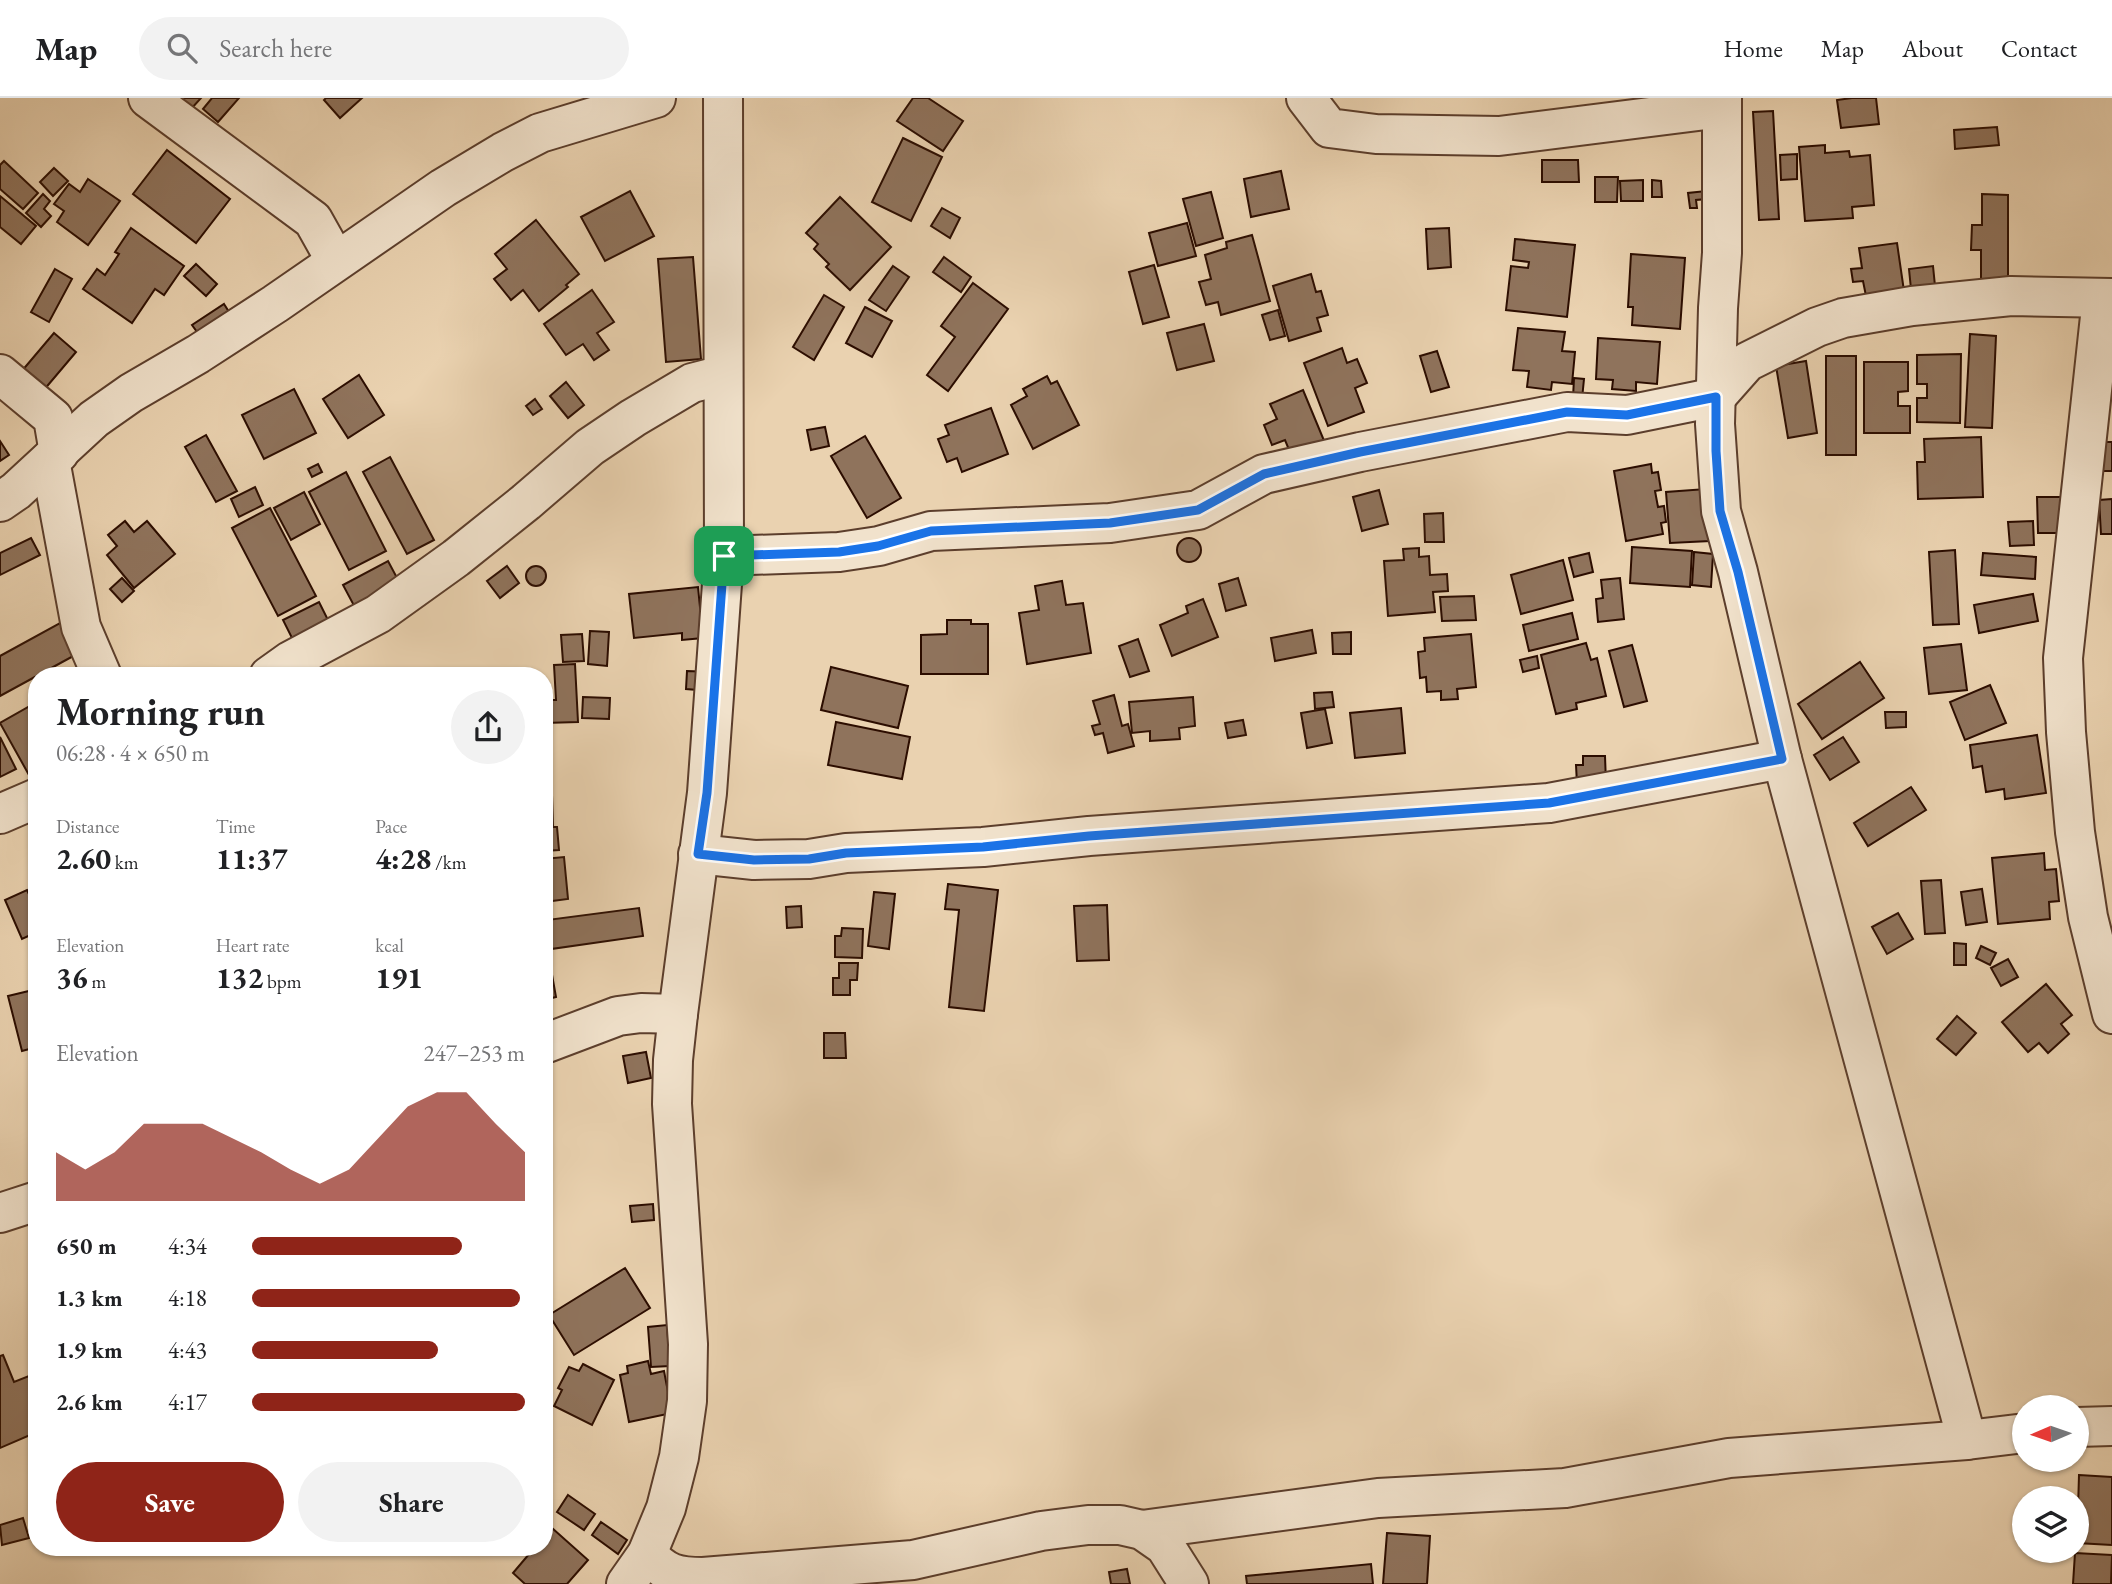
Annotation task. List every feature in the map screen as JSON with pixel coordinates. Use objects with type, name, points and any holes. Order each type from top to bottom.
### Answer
[{"type":"street","points":[[148,98],[313,220],[336,261]]},
{"type":"street","points":[[0,502],[16,491],[94,419],[131,393],[198,354],[443,188],[540,133],[656,98]]},
{"type":"street","points":[[723,98],[724,556],[707,793],[673,1060],[672,1104],[688,1344],[687,1401],[679,1457],[666,1508],[636,1569],[660,1568],[679,1577],[789,1568],[885,1574],[914,1560],[1041,1531],[1088,1525],[1142,1530],[1166,1546],[1189,1584]]},
{"type":"street","points":[[1306,98],[1329,128],[1376,134],[1499,136],[1722,103],[1722,253],[1716,397],[1720,511],[1738,572],[1782,759],[1966,1440]]},
{"type":"street","points":[[724,556],[839,552],[878,546],[931,531],[1110,523],[1198,510],[1264,474],[1360,452],[1567,412],[1627,415],[1716,397],[1747,362],[1817,327],[1843,318],[1912,306],[2011,296],[2107,298],[2063,658],[2075,832],[2088,917],[2112,1014]]},
{"type":"street","points":[[0,374],[53,418],[55,456],[81,627],[98,667]]},
{"type":"street","points":[[282,667],[378,614],[476,542],[590,447],[633,418],[692,383],[723,375]]},
{"type":"street","points":[[698,854],[754,860],[809,859],[846,853],[983,847],[1089,836],[1549,803],[1782,759]]},
{"type":"street","points":[[0,814],[28,802]]},
{"type":"street","points":[[553,1041],[618,1016],[641,1013],[678,1014]]},
{"type":"street","points":[[0,1213],[28,1203]]},
{"type":"street","points":[[2090,1427],[2112,1426]]},
{"type":"street","points":[[1142,1530],[1378,1498],[1565,1488],[1729,1458],[2012,1435]]},
{"type":"building","points":[[180,98],[201,98],[191,109]]},
{"type":"building","points":[[212,98],[239,98],[218,122],[203,109]]},
{"type":"building","points":[[362,98],[340,118],[324,100]]},
{"type":"building","points":[[913,98],[928,98],[963,121],[943,151],[897,121]]},
{"type":"building","points":[[1876,98],[1879,124],[1841,128],[1837,100]]},
{"type":"building","points":[[1773,111],[1779,219],[1759,220],[1753,112]]},
{"type":"building","points":[[1997,127],[1999,145],[1955,149],[1954,130]]},
{"type":"building","points":[[903,138],[942,157],[911,221],[872,202]]},
{"type":"building","points":[[1825,145],[1825,153],[1849,151],[1850,157],[1870,155],[1874,205],[1852,207],[1853,218],[1805,221],[1799,147]]},
{"type":"building","points":[[167,150],[230,199],[196,243],[133,194]]},
{"type":"building","points":[[1797,154],[1797,179],[1781,180],[1780,155]]},
{"type":"building","points":[[1542,160],[1578,160],[1579,182],[1542,182]]},
{"type":"building","points":[[4,161],[38,193],[23,209],[0,189],[0,165]]},
{"type":"building","points":[[54,168],[68,181],[53,196],[40,182]]},
{"type":"building","points":[[1281,171],[1289,209],[1251,217],[1244,179]]},
{"type":"building","points":[[1595,177],[1618,177],[1617,202],[1595,202]]},
{"type":"building","points":[[88,179],[120,201],[88,245],[57,222],[64,211],[54,204],[69,184],[80,192]]},
{"type":"building","points":[[1643,180],[1643,201],[1621,201],[1620,181]]},
{"type":"building","points":[[1652,180],[1661,181],[1662,197],[1652,197]]},
{"type":"building","points":[[630,191],[654,236],[605,261],[581,217]]},
{"type":"building","points":[[1706,191],[1707,199],[1696,200],[1697,208],[1690,208],[1688,193]]},
{"type":"building","points":[[1211,192],[1223,238],[1196,246],[1183,199]]},
{"type":"building","points":[[43,194],[50,201],[44,209],[51,216],[41,227],[26,213]]},
{"type":"building","points":[[1982,194],[2008,195],[2008,281],[1981,281],[1981,250],[1971,250],[1972,225],[1982,225]]},
{"type":"building","points":[[0,196],[36,226],[21,244],[0,227]]},
{"type":"building","points":[[840,197],[891,247],[850,290],[826,267],[829,264],[814,249],[818,244],[806,233]]},
{"type":"building","points":[[942,208],[960,218],[950,238],[931,226]]},
{"type":"building","points":[[536,220],[579,274],[539,311],[523,290],[511,300],[494,279],[507,269],[495,254]]},
{"type":"building","points":[[1187,223],[1196,256],[1158,266],[1149,233]]},
{"type":"building","points":[[131,228],[184,266],[164,295],[155,289],[132,323],[83,289],[97,269],[105,275],[119,254],[115,252]]},
{"type":"building","points":[[1449,228],[1451,267],[1428,269],[1426,229]]},
{"type":"building","points":[[1252,235],[1270,301],[1221,315],[1218,302],[1206,305],[1199,282],[1211,279],[1205,255],[1227,248],[1226,242]]},
{"type":"building","points":[[1515,239],[1575,245],[1567,317],[1506,310],[1511,266],[1528,268],[1529,262],[1513,260]]},
{"type":"building","points":[[1897,243],[1904,291],[1866,296],[1863,281],[1853,282],[1851,269],[1862,268],[1859,248]]},
{"type":"building","points":[[1631,254],[1685,258],[1680,329],[1632,325],[1633,307],[1628,307]]},
{"type":"building","points":[[693,257],[701,359],[666,362],[658,259]]},
{"type":"building","points":[[944,257],[971,277],[961,292],[933,272]]},
{"type":"building","points":[[196,264],[217,284],[206,296],[184,276]]},
{"type":"building","points":[[1154,265],[1169,317],[1143,324],[1129,272]]},
{"type":"building","points":[[893,266],[909,277],[886,311],[869,300]]},
{"type":"building","points":[[1933,266],[1935,286],[1911,289],[1909,269]]},
{"type":"building","points":[[55,269],[72,279],[49,322],[31,312]]},
{"type":"building","points":[[1311,274],[1316,292],[1321,291],[1328,315],[1317,318],[1321,331],[1289,341],[1273,286]]},
{"type":"building","points":[[973,283],[1008,309],[948,391],[927,375],[955,337],[941,326]]},
{"type":"building","points":[[592,290],[614,322],[597,333],[609,350],[594,360],[583,344],[566,355],[544,324]]},
{"type":"building","points":[[824,295],[844,307],[814,360],[793,347]]},
{"type":"building","points":[[224,304],[236,323],[205,343],[192,325]]},
{"type":"building","points":[[865,307],[892,321],[872,357],[846,343]]},
{"type":"building","points":[[1278,310],[1285,336],[1270,340],[1262,315]]},
{"type":"building","points":[[1204,324],[1214,361],[1177,370],[1167,333]]},
{"type":"building","points":[[1518,328],[1565,332],[1562,351],[1575,352],[1572,384],[1552,382],[1551,390],[1527,387],[1529,371],[1513,370]]},
{"type":"building","points":[[54,333],[76,352],[43,391],[21,372]]},
{"type":"building","points":[[1970,334],[1996,336],[1992,428],[1965,427]]},
{"type":"building","points":[[1598,338],[1660,342],[1657,384],[1636,382],[1636,391],[1612,389],[1613,380],[1596,379]]},
{"type":"building","points":[[1342,348],[1347,363],[1357,359],[1367,383],[1355,388],[1364,412],[1328,426],[1304,363]]},
{"type":"building","points":[[1437,351],[1449,387],[1431,392],[1420,356]]},
{"type":"building","points":[[1961,354],[1960,423],[1917,422],[1917,398],[1927,398],[1927,384],[1917,384],[1917,355]]},
{"type":"building","points":[[1826,356],[1856,356],[1856,455],[1826,455]]},
{"type":"building","points":[[1806,361],[1817,433],[1788,438],[1776,366]]},
{"type":"building","points":[[1864,362],[1908,362],[1908,391],[1898,392],[1898,406],[1910,406],[1910,433],[1864,433]]},
{"type":"building","points":[[359,375],[384,415],[348,438],[323,399]]},
{"type":"building","points":[[1047,376],[1051,384],[1057,381],[1079,425],[1033,449],[1011,405],[1027,396],[1023,389]]},
{"type":"building","points":[[1574,378],[1584,379],[1582,399],[1573,398]]},
{"type":"building","points":[[566,382],[584,405],[568,418],[550,396]]},
{"type":"building","points":[[294,389],[316,433],[264,459],[242,415]]},
{"type":"building","points":[[1303,390],[1325,443],[1292,457],[1285,440],[1272,445],[1264,425],[1277,419],[1270,404]]},
{"type":"building","points":[[535,399],[542,409],[533,415],[526,406]]},
{"type":"building","points":[[991,408],[1008,454],[962,472],[957,458],[947,462],[938,439],[949,435],[945,425]]},
{"type":"building","points":[[825,427],[829,446],[811,450],[807,430]]},
{"type":"building","points":[[206,435],[237,491],[216,502],[185,447]]},
{"type":"building","points":[[865,436],[901,498],[867,518],[831,456]]},
{"type":"building","points":[[1981,437],[1983,497],[1918,499],[1917,462],[1925,462],[1924,439]]},
{"type":"building","points":[[0,441],[9,455],[0,461]]},
{"type":"building","points":[[2102,442],[2112,442],[2112,471],[2102,471]]},
{"type":"building","points":[[390,457],[434,540],[407,554],[363,472]]},
{"type":"building","points":[[318,464],[322,472],[312,477],[308,469]]},
{"type":"building","points":[[1651,464],[1652,473],[1658,472],[1661,490],[1655,491],[1658,507],[1664,506],[1666,522],[1661,523],[1663,534],[1626,541],[1614,471]]},
{"type":"building","points":[[346,472],[386,551],[349,570],[309,492]]},
{"type":"building","points":[[255,487],[263,505],[239,517],[231,499]]},
{"type":"building","points":[[1706,489],[1710,541],[1670,543],[1666,492]]},
{"type":"building","points":[[1379,490],[1388,524],[1362,531],[1353,497]]},
{"type":"building","points":[[304,492],[320,524],[291,540],[274,508]]},
{"type":"building","points":[[2037,497],[2061,497],[2061,533],[2038,533]]},
{"type":"building","points":[[2112,499],[2112,534],[2101,534],[2099,500]]},
{"type":"building","points":[[270,508],[316,596],[278,616],[232,528]]},
{"type":"building","points":[[1443,513],[1444,542],[1425,542],[1424,514]]},
{"type":"building","points":[[125,521],[134,532],[147,521],[175,554],[134,588],[107,555],[117,546],[108,535]]},
{"type":"building","points":[[2033,521],[2034,545],[2010,546],[2008,522]]},
{"type":"building","points":[[31,538],[40,555],[0,575],[0,553]]},
{"type":"building","points":[[1189,538],[1198,541],[1201,550],[1198,559],[1189,562],[1180,559],[1177,550],[1180,541]]},
{"type":"building","points":[[1632,547],[1692,551],[1690,587],[1630,583]]},
{"type":"building","points":[[1419,548],[1419,557],[1429,556],[1430,575],[1447,574],[1448,591],[1433,592],[1435,612],[1388,616],[1384,561],[1404,560],[1403,549]]},
{"type":"building","points":[[1955,550],[1959,624],[1933,625],[1929,552]]},
{"type":"building","points":[[1694,552],[1713,554],[1711,587],[1692,585]]},
{"type":"building","points":[[1589,553],[1593,572],[1574,577],[1569,558]]},
{"type":"building","points":[[1983,553],[2036,557],[2035,579],[1981,575]]},
{"type":"building","points":[[1563,560],[1573,600],[1521,614],[1511,575]]},
{"type":"building","points":[[388,561],[404,591],[359,615],[343,585]]},
{"type":"building","points":[[507,566],[519,583],[500,598],[487,581]]},
{"type":"building","points":[[536,566],[543,569],[546,576],[543,583],[536,586],[529,583],[526,576],[529,569]]},
{"type":"building","points":[[122,578],[134,591],[122,602],[110,589]]},
{"type":"building","points":[[1238,578],[1246,605],[1226,611],[1219,584]]},
{"type":"building","points":[[1620,578],[1624,619],[1598,622],[1596,599],[1603,598],[1601,580]]},
{"type":"building","points":[[1062,581],[1066,605],[1083,603],[1091,653],[1027,664],[1019,613],[1039,610],[1035,586]]},
{"type":"building","points":[[698,587],[703,638],[682,640],[682,633],[634,638],[629,594]]},
{"type":"building","points":[[2033,594],[2038,621],[1979,633],[1974,605]]},
{"type":"building","points":[[1474,596],[1476,620],[1442,621],[1440,597]]},
{"type":"building","points":[[1203,599],[1218,637],[1172,656],[1160,625],[1188,613],[1186,606]]},
{"type":"building","points":[[319,602],[330,624],[294,642],[283,620]]},
{"type":"building","points":[[1572,613],[1578,639],[1529,651],[1523,625]]},
{"type":"building","points":[[947,620],[971,620],[971,624],[988,624],[988,674],[921,674],[921,635],[947,634]]},
{"type":"building","points":[[60,623],[77,654],[53,667],[28,667],[28,681],[0,696],[0,656]]},
{"type":"building","points":[[1312,630],[1316,653],[1275,661],[1271,638]]},
{"type":"building","points":[[590,631],[609,632],[607,666],[588,664]]},
{"type":"building","points":[[1351,632],[1351,654],[1333,654],[1332,633]]},
{"type":"building","points":[[582,634],[584,661],[563,662],[561,635]]},
{"type":"building","points":[[1471,634],[1476,687],[1457,689],[1458,699],[1441,700],[1441,691],[1427,692],[1426,677],[1420,678],[1418,652],[1425,651],[1424,638]]},
{"type":"building","points":[[1138,639],[1149,671],[1130,677],[1119,646]]},
{"type":"building","points":[[1586,643],[1591,660],[1597,658],[1606,696],[1576,703],[1577,709],[1556,714],[1541,655]]},
{"type":"building","points":[[1961,644],[1967,690],[1929,694],[1924,648]]},
{"type":"building","points":[[1632,645],[1647,701],[1624,707],[1609,651]]},
{"type":"building","points":[[1537,656],[1539,668],[1523,672],[1520,660]]},
{"type":"building","points":[[1860,662],[1884,698],[1822,739],[1798,704]]},
{"type":"building","points":[[575,664],[578,722],[553,723],[553,700],[556,700],[554,665]]},
{"type":"building","points":[[831,667],[908,686],[898,728],[821,710]]},
{"type":"building","points":[[687,671],[711,672],[710,691],[686,689]]},
{"type":"building","points":[[1990,685],[2006,723],[1965,740],[1950,702]]},
{"type":"building","points":[[1332,692],[1334,707],[1315,709],[1314,693]]},
{"type":"building","points":[[1114,695],[1122,726],[1128,724],[1134,746],[1108,753],[1103,733],[1095,735],[1092,726],[1100,724],[1093,701]]},
{"type":"building","points":[[583,697],[610,698],[609,719],[582,718]]},
{"type":"building","points":[[1193,697],[1195,726],[1179,728],[1180,739],[1150,741],[1150,731],[1132,733],[1129,702]]},
{"type":"building","points":[[28,707],[28,773],[0,723]]},
{"type":"building","points":[[1401,708],[1405,753],[1355,758],[1350,713]]},
{"type":"building","points":[[1325,709],[1332,743],[1307,748],[1301,713]]},
{"type":"building","points":[[1885,712],[1906,712],[1906,727],[1886,728]]},
{"type":"building","points":[[1243,720],[1246,735],[1228,738],[1225,723]]},
{"type":"building","points":[[836,722],[910,737],[902,779],[828,765]]},
{"type":"building","points":[[2037,735],[2046,793],[2005,799],[2004,789],[1986,792],[1982,766],[1973,768],[1970,745]]},
{"type":"building","points":[[0,737],[16,769],[0,777]]},
{"type":"building","points":[[1843,737],[1859,762],[1830,780],[1814,755]]},
{"type":"building","points":[[1583,756],[1605,756],[1606,783],[1577,784],[1576,765],[1583,765]]},
{"type":"building","points":[[1911,787],[1926,810],[1868,846],[1854,823]]},
{"type":"building","points":[[553,827],[557,827],[559,850],[553,850]]},
{"type":"building","points":[[2044,853],[2045,870],[2056,869],[2059,901],[2049,902],[2050,919],[1998,924],[1992,858]]},
{"type":"building","points":[[564,857],[568,899],[553,901],[553,858]]},
{"type":"building","points":[[1941,880],[1945,933],[1925,934],[1921,881]]},
{"type":"building","points":[[948,884],[998,890],[984,1011],[949,1007],[959,910],[945,909]]},
{"type":"building","points":[[1982,889],[1987,922],[1966,925],[1961,892]]},
{"type":"building","points":[[27,890],[28,936],[22,939],[5,900]]},
{"type":"building","points":[[874,892],[895,894],[889,949],[868,946]]},
{"type":"building","points":[[1107,905],[1109,960],[1077,961],[1074,906]]},
{"type":"building","points":[[801,906],[802,927],[787,928],[786,907]]},
{"type":"building","points":[[639,908],[643,936],[553,949],[553,919]]},
{"type":"building","points":[[1898,913],[1913,939],[1887,954],[1872,927]]},
{"type":"building","points":[[842,928],[863,929],[862,958],[835,957],[835,936],[841,936]]},
{"type":"building","points":[[1954,943],[1966,944],[1966,965],[1954,965]]},
{"type":"building","points":[[1981,946],[1996,953],[1990,965],[1976,958]]},
{"type":"building","points":[[2008,959],[2018,977],[2001,986],[1991,968]]},
{"type":"building","points":[[839,963],[858,963],[857,980],[850,980],[850,995],[833,995],[833,978],[839,978]]},
{"type":"building","points":[[2046,984],[2072,1015],[2061,1024],[2069,1034],[2048,1053],[2039,1043],[2028,1052],[2002,1022]]},
{"type":"building","points":[[28,991],[28,1049],[22,1051],[8,996]]},
{"type":"building","points":[[1957,1016],[1976,1033],[1956,1055],[1937,1039]]},
{"type":"building","points":[[824,1033],[845,1033],[846,1058],[824,1058]]},
{"type":"building","points":[[646,1052],[651,1078],[628,1083],[623,1056]]},
{"type":"building","points":[[653,1204],[654,1220],[632,1222],[630,1206]]},
{"type":"building","points":[[625,1268],[650,1308],[574,1355],[553,1321],[553,1313]]},
{"type":"building","points":[[667,1325],[670,1366],[651,1367],[648,1327]]},
{"type":"building","points":[[3,1355],[14,1382],[28,1376],[28,1436],[0,1448],[0,1356]]},
{"type":"building","points":[[648,1361],[651,1374],[664,1371],[672,1413],[629,1422],[620,1375],[628,1373],[627,1366]]},
{"type":"building","points":[[583,1364],[614,1380],[592,1425],[554,1406],[562,1390],[558,1388],[569,1367],[579,1371]]},
{"type":"building","points":[[2079,1475],[2112,1477],[2112,1545],[2089,1544],[2089,1486],[2079,1486]]},
{"type":"building","points":[[568,1495],[595,1514],[584,1530],[557,1512]]},
{"type":"building","points":[[23,1518],[28,1538],[2,1545],[0,1525]]},
{"type":"building","points":[[601,1522],[627,1540],[618,1554],[592,1535]]},
{"type":"building","points":[[553,1529],[588,1560],[567,1584],[525,1584],[513,1573],[527,1556],[553,1556]]},
{"type":"building","points":[[1387,1533],[1430,1536],[1427,1584],[1383,1584]]},
{"type":"building","points":[[2089,1554],[2112,1555],[2111,1584],[2073,1584],[2074,1563],[2089,1563]]},
{"type":"building","points":[[1371,1564],[1373,1584],[1247,1584],[1246,1576]]},
{"type":"building","points":[[1127,1569],[1130,1584],[1111,1584],[1109,1572]]},
{"type":"route","points":[[1716,397],[1720,511],[1738,572],[1782,759],[1549,803],[1089,836],[983,847],[846,853],[809,859],[754,860],[698,854],[707,793],[724,556],[839,552],[878,546],[931,531],[1110,523],[1198,510],[1264,474],[1360,452],[1567,412],[1627,415],[1716,397]]}]
